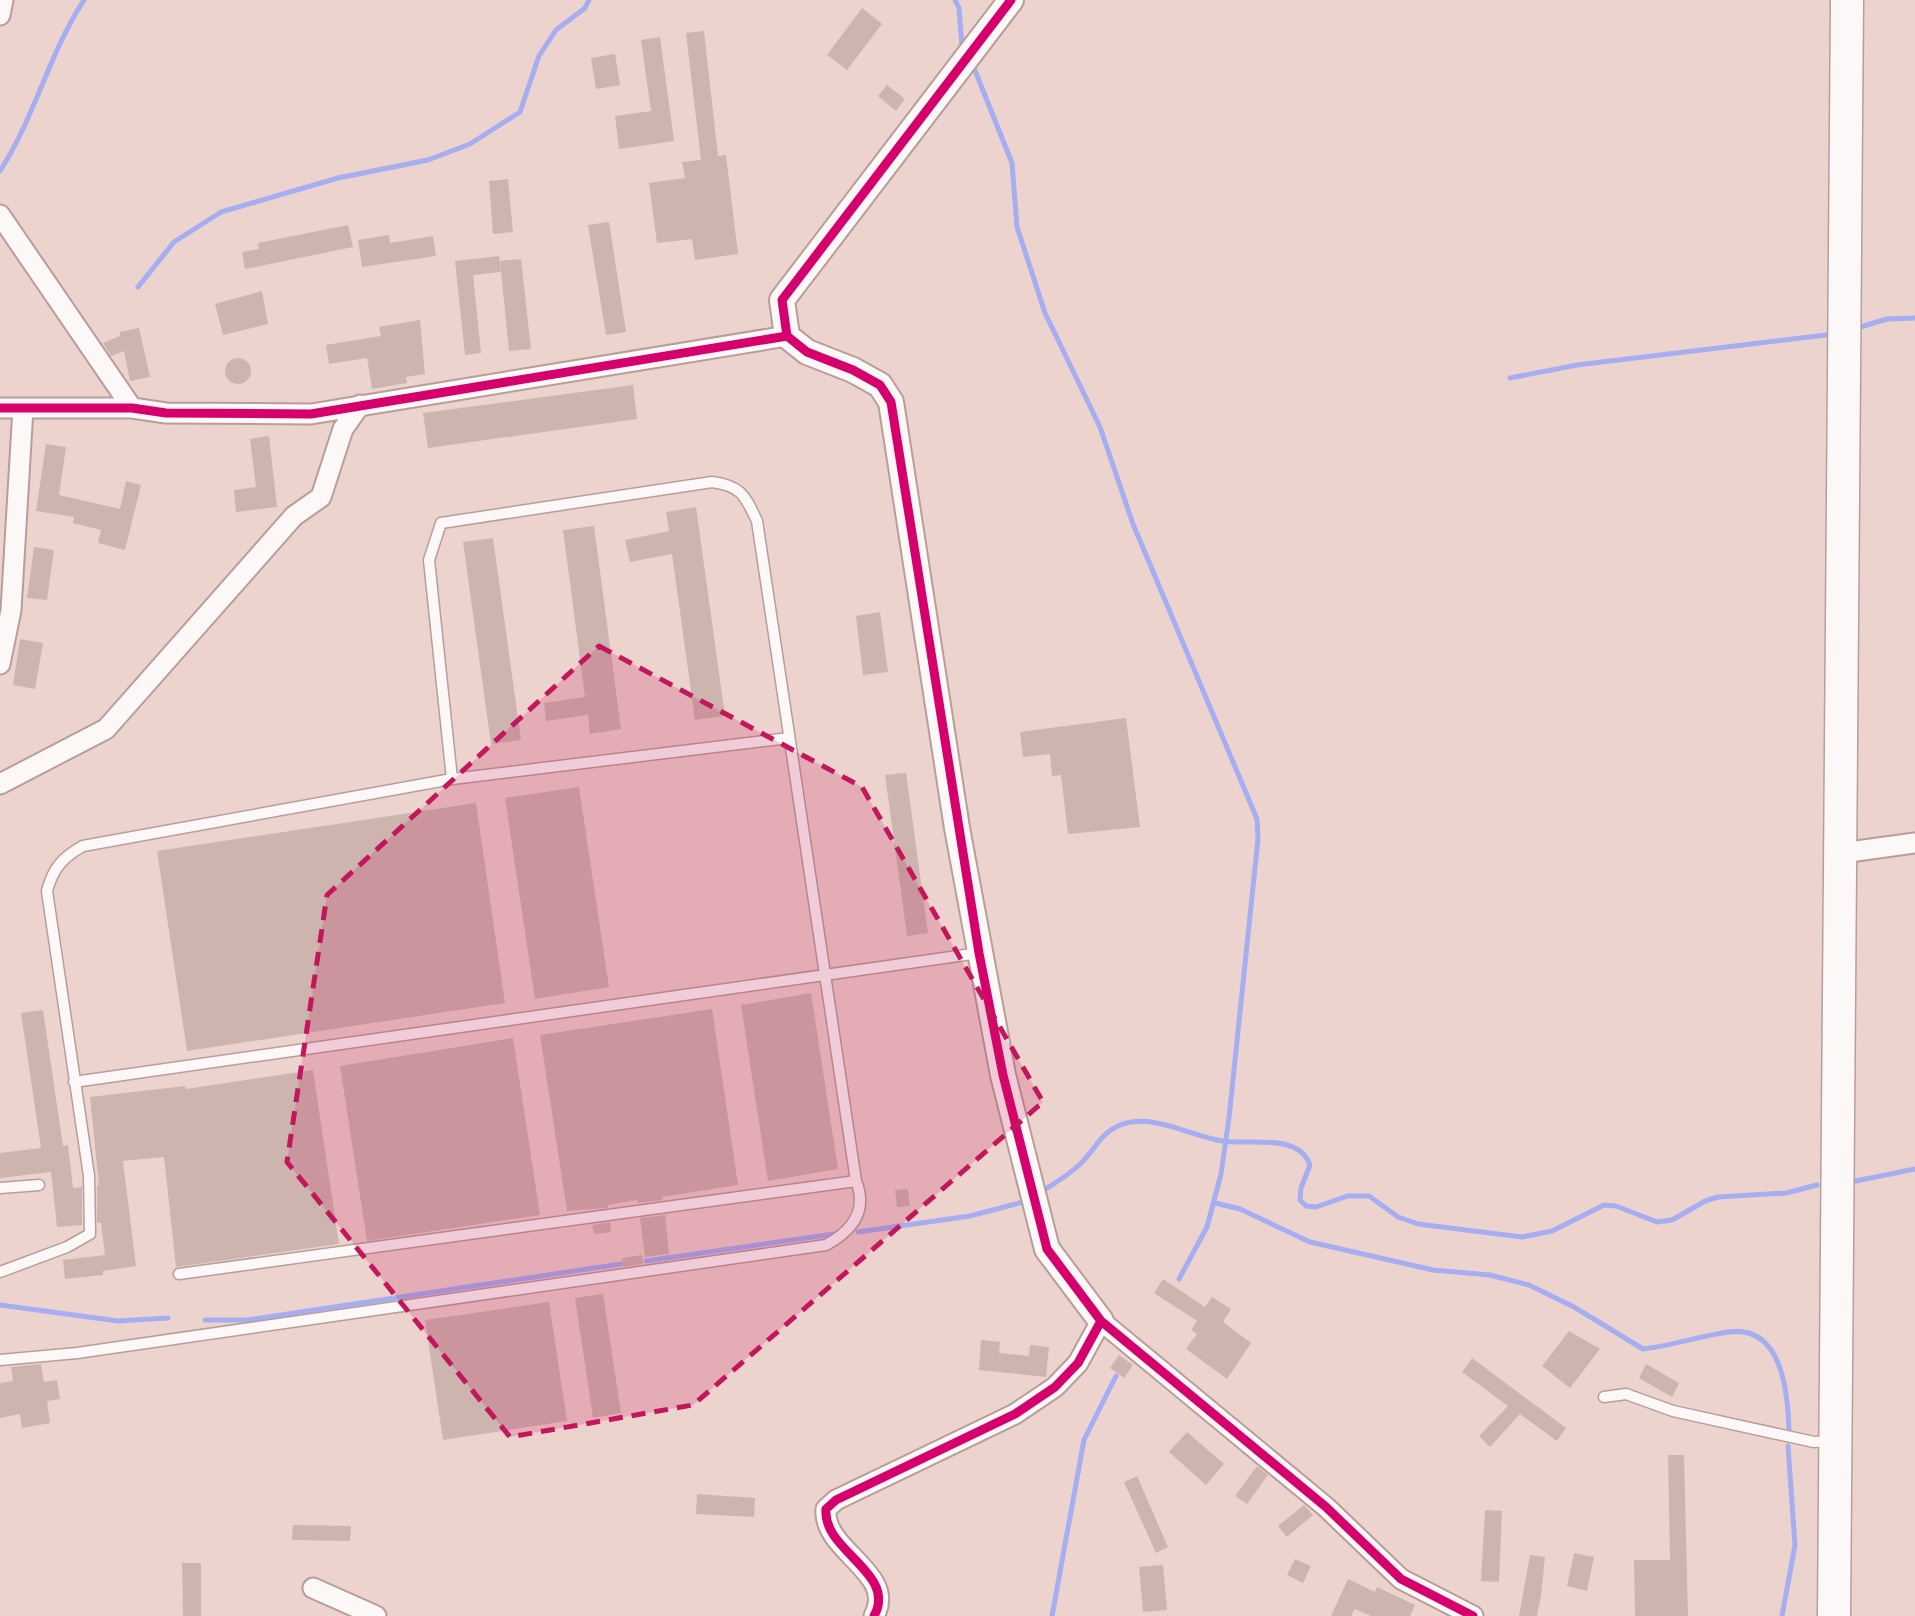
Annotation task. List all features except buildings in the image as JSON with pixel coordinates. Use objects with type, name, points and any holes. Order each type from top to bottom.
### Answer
[{"type":"main road","points":[[1834,1616],[1847,0]]},
{"type":"street","points":[[0,15],[4,0]]},
{"type":"street","points":[[1011,0],[782,300],[787,337],[807,352],[853,370],[880,385],[891,402],[979,953],[1003,1075],[1047,1249],[1101,1321],[1326,1507],[1401,1579],[1473,1616]]},
{"type":"street","points":[[0,215],[132,408]]},
{"type":"street","points":[[0,408],[132,408],[166,413],[311,414],[787,337]]},
{"type":"street","points":[[0,784],[106,729],[294,516],[321,497],[343,429],[360,405]]},
{"type":"street","points":[[0,664],[11,610],[23,408]]},
{"type":"street","points":[[1842,853],[1915,844]]},
{"type":"street","points":[[874,1616],[880,1598],[875,1583],[831,1532],[825,1519],[826,1509],[836,1500],[1015,1414],[1055,1387],[1078,1363],[1101,1321]]},
{"type":"street","points":[[313,1588],[376,1616]]},
{"type":"lane","points":[[0,1360],[77,1353],[826,1245],[845,1235],[858,1214],[862,1196],[856,1181],[757,522],[744,494],[727,484],[712,482],[441,523],[429,560],[452,779]]},
{"type":"lane","points":[[0,1272],[67,1247],[90,1234],[89,1176],[47,891],[51,875],[64,857],[83,846],[452,779],[789,738]]},
{"type":"lane","points":[[74,1082],[979,953]]},
{"type":"lane","points":[[179,1275],[856,1181]]},
{"type":"lane","points":[[0,1188],[39,1185]]},
{"type":"lane","points":[[1604,1397],[1626,1394],[1673,1411],[1814,1442],[1836,1441]]},
{"type":"highlighted area","points":[[599,646],[862,787],[1043,1102],[693,1405],[510,1437],[287,1162],[327,895]]},
{"type":"waterway","points":[[0,171],[23,129],[61,41],[84,0]]},
{"type":"waterway","points":[[138,287],[174,242],[221,212],[338,178],[428,160],[470,144],[520,112],[539,56],[556,30],[585,8],[589,0]]},
{"type":"waterway","points":[[955,0],[959,8],[962,46]]},
{"type":"waterway","points":[[972,63],[1012,163],[1017,227],[1045,313],[1100,427],[1133,524],[1257,819],[1258,839],[1221,1174],[1207,1227],[1179,1279]]},
{"type":"waterway","points":[[1854,329],[1887,319],[1915,318]]},
{"type":"waterway","points":[[1510,378],[1577,365],[1826,335]]},
{"type":"waterway","points":[[1041,1192],[1075,1169],[1112,1129],[1131,1122],[1144,1121],[1223,1141],[1271,1142],[1295,1148],[1304,1155],[1310,1165],[1301,1188],[1300,1200],[1306,1206],[1316,1207],[1348,1196],[1369,1196],[1398,1217],[1418,1224],[1522,1237],[1552,1231],[1604,1205],[1616,1206],[1657,1222],[1672,1220],[1705,1201],[1718,1197],[1786,1193],[1817,1185]]},
{"type":"waterway","points":[[1856,1181],[1915,1169]]},
{"type":"waterway","points":[[858,1232],[970,1216],[1027,1201]]},
{"type":"waterway","points":[[1215,1203],[1240,1209],[1310,1242],[1433,1270],[1490,1275],[1529,1285],[1574,1307],[1643,1349],[1728,1332],[1746,1332],[1761,1339],[1779,1365],[1787,1399],[1789,1432]]},
{"type":"waterway","points":[[646,1261],[834,1234]]},
{"type":"waterway","points":[[205,1320],[247,1320],[621,1264]]},
{"type":"waterway","points":[[0,1305],[118,1321],[168,1318]]},
{"type":"waterway","points":[[1052,1616],[1084,1440],[1116,1376]]},
{"type":"waterway","points":[[1782,1616],[1795,1545],[1788,1446]]},
{"type":"cycle path","points":[[1011,0],[782,300],[787,336],[807,352],[853,370],[880,385],[891,402],[979,953],[1003,1075],[1047,1249],[1101,1321],[1326,1507],[1401,1579],[1473,1616]]},
{"type":"cycle path","points":[[0,408],[132,408],[166,413],[311,414],[787,336]]},
{"type":"cycle path","points":[[874,1616],[879,1601],[876,1587],[835,1537],[828,1524],[826,1509],[836,1500],[1015,1414],[1055,1387],[1078,1363],[1101,1321]]}]
